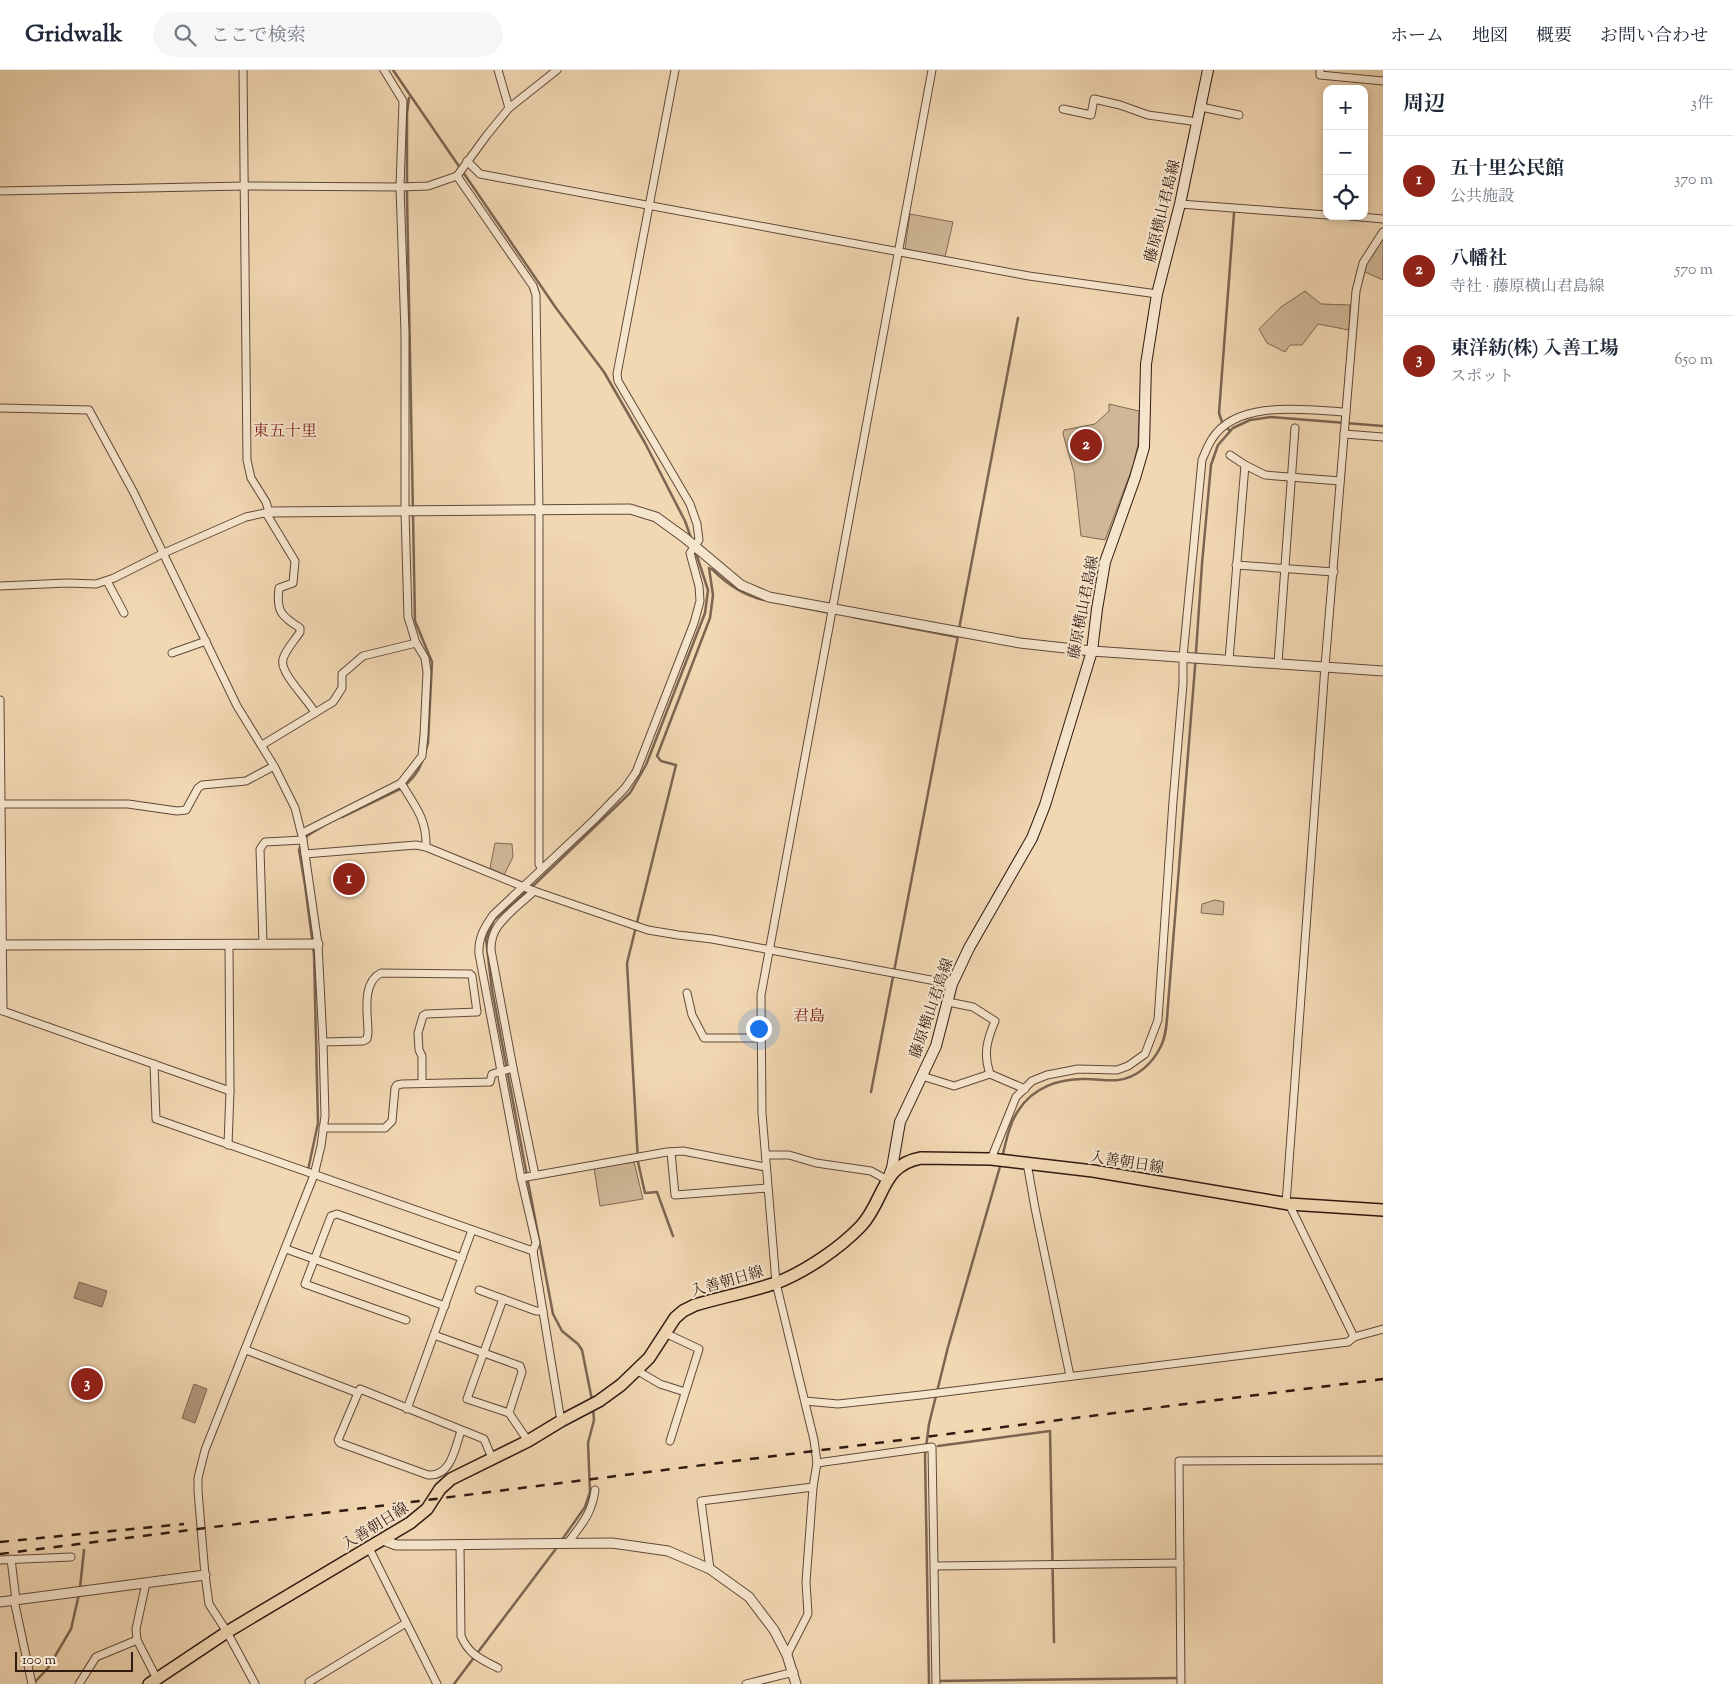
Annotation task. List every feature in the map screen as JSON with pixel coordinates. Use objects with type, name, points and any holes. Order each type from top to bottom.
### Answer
[{"type":"main road","name":"藤原横山君島線","points":[[887,1180],[892,1168],[900,1122],[936,1046],[952,984],[969,948],[1032,838],[1045,805],[1092,651],[1105,562],[1135,478],[1144,446],[1146,364],[1157,294],[1180,204],[1208,70]]},
{"type":"main road","name":"入善朝日線","points":[[153,1681],[227,1632],[410,1523],[428,1509],[440,1489],[451,1479],[528,1441],[600,1401],[638,1371],[649,1358],[675,1318],[695,1305],[776,1282],[798,1272],[839,1248],[867,1218],[893,1171],[901,1164],[910,1160],[921,1158],[1010,1161],[1093,1171],[1287,1204],[1383,1210]]},
{"type":"street","points":[[243,70],[247,460],[251,478],[266,502],[268,512],[295,561],[294,583],[279,588],[278,597],[279,611],[285,618],[300,628],[300,632],[282,663],[285,672],[311,704],[315,713]]},
{"type":"street","points":[[263,944],[260,849],[265,842],[302,837],[401,783],[422,756],[427,672],[425,658],[416,643],[408,617],[405,512],[405,333],[400,187],[403,101],[384,70]]},
{"type":"street","points":[[498,70],[509,108]]},
{"type":"street","points":[[0,190],[244,186],[428,186],[457,176],[509,108],[557,70]]},
{"type":"street","points":[[561,1421],[534,1251],[536,1243],[479,954],[479,942],[484,929],[493,915],[594,820],[625,788],[636,772],[694,623],[700,601],[699,586],[690,553],[696,547],[699,540],[697,524],[690,504],[618,381],[617,374],[675,70]]},
{"type":"street","points":[[787,1655],[808,1614],[806,1582],[816,1463],[814,1440],[776,1282],[762,1113],[761,995],[932,70]]},
{"type":"street","points":[[1320,70],[1320,75],[1383,81]]},
{"type":"street","points":[[1063,109],[1090,115],[1094,99],[1120,105],[1148,115],[1198,122]]},
{"type":"street","points":[[1201,107],[1239,115]]},
{"type":"street","points":[[467,161],[480,174],[1029,276],[1157,294]]},
{"type":"street","points":[[457,176],[533,286],[536,295],[539,510],[539,864],[542,868]]},
{"type":"street","points":[[1180,204],[1323,214]]},
{"type":"street","points":[[1368,218],[1383,219]]},
{"type":"street","points":[[1354,1337],[1287,1204],[1325,666],[1356,292],[1363,263],[1383,232]]},
{"type":"street","points":[[0,408],[89,410],[134,493],[237,706],[274,766],[295,808],[302,837],[318,944],[325,1116],[321,1146],[314,1175],[205,1450],[198,1478],[209,1604],[227,1632],[255,1684]]},
{"type":"street","points":[[991,1159],[1016,1097],[1032,1081],[1047,1075],[1078,1069],[1117,1070],[1128,1066],[1145,1054],[1158,1020],[1183,684],[1183,657],[1202,460],[1212,438],[1231,420],[1250,413],[1281,408],[1346,412]]},
{"type":"street","points":[[1278,663],[1295,428]]},
{"type":"street","points":[[1344,432],[1383,437]]},
{"type":"street","points":[[1230,455],[1265,475],[1340,481]]},
{"type":"street","points":[[1229,660],[1245,465]]},
{"type":"street","points":[[0,586],[67,583],[96,584],[107,581],[164,553],[246,517],[268,512],[630,509],[656,517],[696,547],[741,585],[769,597],[1020,643],[1092,651],[1383,671]]},
{"type":"street","points":[[1236,566],[1334,572]]},
{"type":"street","points":[[107,581],[124,613]]},
{"type":"street","points":[[172,653],[206,641]]},
{"type":"street","points":[[262,745],[332,702],[342,688],[342,674],[363,656],[416,643]]},
{"type":"street","points":[[0,700],[2,804],[1,1010],[230,1091]]},
{"type":"street","points":[[2,804],[128,804],[177,811],[186,810],[198,788],[202,786],[246,781],[274,766]]},
{"type":"street","points":[[401,783],[423,819],[426,828],[426,847]]},
{"type":"street","points":[[305,854],[416,845],[426,847],[534,892],[648,930],[712,938],[952,984]]},
{"type":"street","points":[[534,892],[495,930],[491,950],[535,1175]]},
{"type":"street","points":[[228,1145],[230,1091],[229,944]]},
{"type":"street","points":[[1,945],[318,944]]},
{"type":"street","points":[[323,1042],[363,1042],[366,1039],[368,1033],[368,988],[375,976],[381,973],[470,974],[472,976],[477,1012],[426,1014],[424,1016],[418,1033],[419,1050],[422,1056],[422,1083]]},
{"type":"street","points":[[687,993],[692,1015],[704,1038],[761,1038]]},
{"type":"street","points":[[948,1002],[973,1007],[995,1021],[987,1038],[986,1062],[990,1074]]},
{"type":"street","points":[[154,1064],[156,1119],[534,1251]]},
{"type":"street","points":[[323,1128],[385,1128],[392,1121],[397,1085],[490,1082],[492,1074],[513,1068]]},
{"type":"street","points":[[922,1076],[954,1086],[990,1074],[1025,1088]]},
{"type":"street","points":[[522,1178],[683,1151],[765,1167]]},
{"type":"street","points":[[671,1152],[676,1195],[767,1188]]},
{"type":"street","points":[[766,1155],[789,1155],[816,1163],[872,1171],[887,1180]]},
{"type":"street","points":[[1028,1163],[1035,1208],[1070,1376]]},
{"type":"street","points":[[406,1320],[305,1284],[331,1216],[337,1214],[462,1258]]},
{"type":"street","points":[[407,1409],[472,1230]]},
{"type":"street","points":[[286,1249],[445,1306]]},
{"type":"street","points":[[479,1290],[536,1311],[543,1311]]},
{"type":"street","points":[[503,1299],[467,1399],[509,1413],[528,1441]]},
{"type":"street","points":[[805,1401],[838,1404],[921,1395],[1348,1342],[1354,1337],[1383,1329]]},
{"type":"street","points":[[665,1333],[699,1349],[670,1441]]},
{"type":"street","points":[[434,1335],[520,1366],[522,1372],[509,1413]]},
{"type":"street","points":[[246,1350],[358,1393]]},
{"type":"street","points":[[638,1371],[660,1384],[685,1392]]},
{"type":"street","points":[[461,1431],[448,1468],[434,1476],[340,1443],[338,1440],[360,1390],[484,1439],[492,1458]]},
{"type":"street","points":[[816,1463],[932,1447],[936,1684]]},
{"type":"street","points":[[1181,1684],[1179,1461],[1383,1460]]},
{"type":"street","points":[[710,1569],[701,1501],[813,1487]]},
{"type":"street","points":[[568,1544],[594,1505],[596,1490]]},
{"type":"street","points":[[383,1540],[396,1545],[612,1544],[668,1550],[710,1569],[750,1597],[774,1630],[794,1672],[796,1684]]},
{"type":"street","points":[[460,1545],[461,1636],[465,1647],[472,1654],[498,1668]]},
{"type":"street","points":[[369,1548],[437,1684]]},
{"type":"street","points":[[0,1560],[70,1557]]},
{"type":"street","points":[[11,1560],[15,1600],[32,1684]]},
{"type":"street","points":[[935,1566],[1180,1563]]},
{"type":"street","points":[[0,1602],[205,1575]]},
{"type":"street","points":[[146,1582],[136,1629],[137,1640],[153,1681]]},
{"type":"street","points":[[309,1682],[406,1623]]},
{"type":"street","points":[[79,1684],[96,1656],[137,1640]]},
{"type":"street","points":[[746,1684],[794,1672]]},
{"type":"shaded area","points":[[910,214],[953,222],[945,257],[905,249]]},
{"type":"shaded area","points":[[1383,235],[1383,280],[1363,271],[1365,263]]},
{"type":"shaded area","points":[[1305,291],[1321,304],[1350,305],[1349,330],[1318,324],[1302,345],[1290,345],[1285,352],[1267,343],[1259,329],[1281,307]]},
{"type":"shaded area","points":[[1109,404],[1139,411],[1138,444],[1133,466],[1105,540],[1081,536],[1074,472],[1063,434],[1064,430],[1095,424],[1109,411]]},
{"type":"shaded area","points":[[495,843],[512,844],[513,857],[504,875],[490,868]]},
{"type":"shaded area","points":[[1215,900],[1224,902],[1223,915],[1201,913],[1202,904]]},
{"type":"shaded area","points":[[634,1162],[643,1199],[600,1206],[594,1168]]},
{"type":"shaded area","points":[[79,1282],[107,1291],[102,1307],[74,1298]]},
{"type":"shaded area","points":[[194,1384],[207,1389],[195,1423],[182,1418]]},
{"type":"waterway","points":[[393,70],[556,308],[604,372],[645,443],[685,521],[691,538]]},
{"type":"waterway","points":[[409,98],[407,113],[407,194],[415,621],[432,662],[428,743],[425,753]]},
{"type":"waterway","points":[[1230,431],[1222,422],[1219,413],[1234,213]]},
{"type":"waterway","points":[[959,629],[1018,318]]},
{"type":"waterway","points":[[1002,1158],[1012,1122],[1024,1103],[1039,1090],[1067,1080],[1125,1079],[1144,1069],[1154,1058],[1163,1041],[1167,1021],[1211,465],[1218,445],[1233,428],[1250,420],[1271,417],[1383,426]]},
{"type":"waterway","points":[[592,1400],[582,1350],[578,1344],[562,1331],[553,1314],[492,990],[486,939],[494,920],[536,883],[630,793],[646,765],[705,613],[708,590],[695,550]]},
{"type":"waterway","points":[[673,1236],[657,1192],[645,1193],[638,1162],[627,963],[676,765],[661,761],[657,756],[710,618],[713,595],[709,568],[738,590],[753,597],[769,601]]},
{"type":"waterway","points":[[794,606],[831,613]]},
{"type":"waterway","points":[[853,617],[957,637]]},
{"type":"waterway","points":[[871,1092],[958,636]]},
{"type":"waterway","points":[[342,817],[400,789],[414,776],[423,758]]},
{"type":"waterway","points":[[304,841],[307,836],[323,826]]},
{"type":"waterway","points":[[301,845],[299,850],[314,954],[318,1123],[308,1170]]},
{"type":"waterway","points":[[929,1684],[925,1455],[929,1424],[948,1347],[1001,1163]]},
{"type":"waterway","points":[[561,1541],[585,1507],[590,1492],[588,1443],[594,1420],[593,1408]]},
{"type":"waterway","points":[[938,1446],[1050,1431],[1054,1642]]},
{"type":"waterway","points":[[454,1684],[558,1546]]},
{"type":"waterway","points":[[80,1588],[84,1550]]},
{"type":"waterway","points":[[34,1683],[48,1668],[71,1629],[79,1594]]},
{"type":"waterway","points":[[937,1681],[1178,1678]]},
{"type":"railway","points":[[0,1554],[1383,1379]]},
{"type":"railway","points":[[0,1542],[184,1524]]},
{"type":"place","name":"八幡社","points":[[1086,445]]},
{"type":"place","name":"五十里公民館","points":[[349,879]]},
{"type":"place","name":"東洋紡(株) 入善工場","points":[[87,1384]]},
{"type":"district","name":"東五十里","points":[[285,430]]},
{"type":"district","name":"君島","points":[[809,1015]]}]
